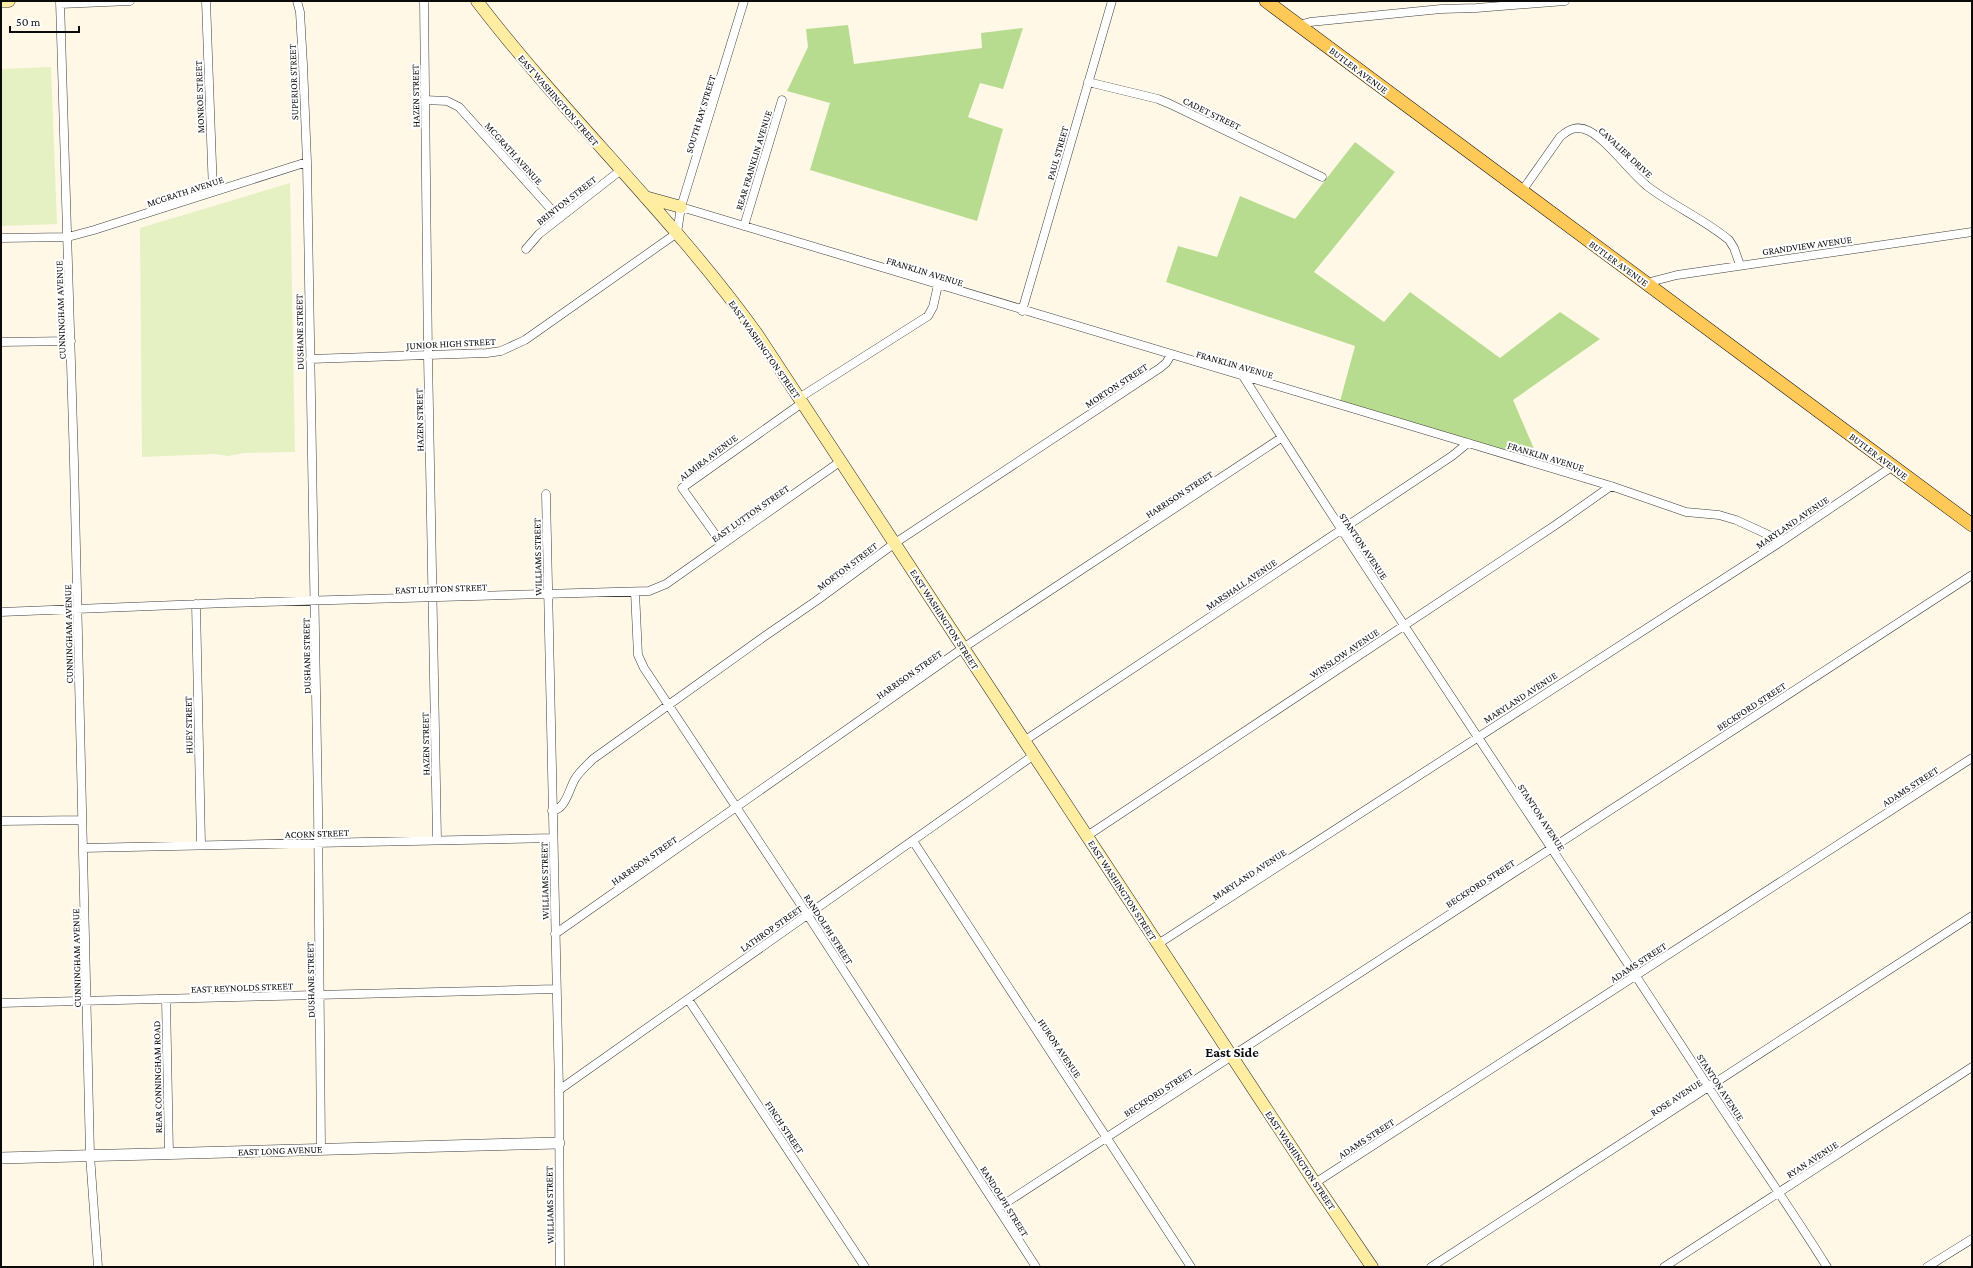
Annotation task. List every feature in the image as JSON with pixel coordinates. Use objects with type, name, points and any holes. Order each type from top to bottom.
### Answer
[{"type":"main road","points":[[1,1],[9,1]]},
{"type":"main road","name":"EAST WASHINGTON STREET","points":[[477,1],[566,109],[677,233],[739,308],[801,400],[1315,1184],[1372,1267]]},
{"type":"main road","name":"BUTLER AVENUE","points":[[1266,1],[1972,525]]},
{"type":"main road","points":[[645,197],[681,207]]},
{"type":"street","points":[[60,3],[130,1]]},
{"type":"street","name":"MONROE STREET","points":[[206,1],[213,192]]},
{"type":"street","name":"SUPERIOR STREET","points":[[297,1],[300,12],[303,58],[307,162]]},
{"type":"street","name":"HAZEN STREET","points":[[424,1],[424,100],[437,839]]},
{"type":"street","name":"SOUTH RAY STREET","points":[[677,233],[681,207],[744,1]]},
{"type":"street","name":"PAUL STREET","points":[[1022,311],[1112,1]]},
{"type":"street","points":[[1299,25],[1310,22],[1441,9],[1476,8],[1565,1]]},
{"type":"street","name":"CUNNINGHAM AVENUE","points":[[60,3],[71,341],[90,1155],[98,1267]]},
{"type":"street","name":"CADET STREET","points":[[1088,82],[1164,102],[1322,177]]},
{"type":"street","name":"MCGRATH AVENUE","points":[[424,100],[447,101],[459,107],[550,208],[556,213],[566,213]]},
{"type":"street","name":"REAR FRANKLIN AVENUE","points":[[744,226],[782,100]]},
{"type":"street","name":"CAVALIER DRIVE","points":[[1522,191],[1560,137],[1566,131],[1574,128],[1582,128],[1598,138],[1648,186],[1729,240],[1734,248],[1740,265]]},
{"type":"street","name":"MCGRATH AVENUE","points":[[1,238],[68,237],[307,162]]},
{"type":"street","name":"DUSHANE STREET","points":[[307,162],[315,602],[321,1149]]},
{"type":"street","name":"BRINTON STREET","points":[[526,249],[539,234],[621,170]]},
{"type":"street","name":"FRANKLIN AVENUE","points":[[681,207],[1022,311],[1611,486],[1686,512],[1719,515],[1736,520],[1782,541]]},
{"type":"street","name":"GRANDVIEW AVENUE","points":[[1646,283],[1677,275],[1740,265],[1972,232]]},
{"type":"street","name":"JUNIOR HIGH STREET","points":[[310,359],[487,353],[511,347],[525,340],[677,233]]},
{"type":"street","name":"ALMIRA AVENUE","points":[[722,544],[682,488],[801,400],[928,316],[933,307],[938,285]]},
{"type":"street","points":[[1,342],[71,341]]},
{"type":"street","name":"MORTON STREET","points":[[552,811],[558,809],[562,805],[575,779],[593,759],[668,704],[816,601],[895,543],[1160,368],[1166,363],[1171,355]]},
{"type":"street","name":"STANTON AVENUE","points":[[1242,376],[1477,737],[1827,1267]]},
{"type":"street","name":"HARRISON STREET","points":[[555,934],[738,808],[963,648],[1281,438]]},
{"type":"street","name":"MARSHALL AVENUE","points":[[1024,741],[1342,530],[1452,456],[1468,443]]},
{"type":"street","name":"EAST LUTTON STREET","points":[[1,612],[196,604],[315,602],[649,591],[660,588],[841,461]]},
{"type":"street","name":"MARYLAND AVENUE","points":[[1158,944],[1782,541],[1892,466]]},
{"type":"street","name":"WINSLOW AVENUE","points":[[1087,836],[1603,494],[1611,486]]},
{"type":"street","name":"WILLIAMS STREET","points":[[546,494],[558,1090],[560,1267]]},
{"type":"street","name":"BECKFORD STREET","points":[[998,1208],[1972,575]]},
{"type":"street","name":"RANDOLPH STREET","points":[[635,592],[640,662],[738,808],[1036,1267]]},
{"type":"street","name":"HUEY STREET","points":[[196,604],[201,845]]},
{"type":"street","name":"LATHROP STREET","points":[[558,1090],[1034,755]]},
{"type":"street","name":"ADAMS STREET","points":[[1315,1184],[1972,758]]},
{"type":"street","points":[[1,822],[82,820]]},
{"type":"street","name":"ACORN STREET","points":[[83,848],[437,839],[553,838]]},
{"type":"street","name":"HURON AVENUE","points":[[913,841],[956,904],[1021,1008],[1191,1267]]},
{"type":"street","name":"ROSE AVENUE","points":[[1431,1267],[1972,916]]},
{"type":"street","name":"EAST REYNOLDS STREET","points":[[1,1003],[556,989]]},
{"type":"street","name":"REAR CONNINGHAM ROAD","points":[[166,999],[169,1153]]},
{"type":"street","name":"FINCH STREET","points":[[688,999],[865,1267]]},
{"type":"street","name":"RYAN AVENUE","points":[[1664,1267],[1972,1067]]},
{"type":"street","name":"EAST LONG AVENUE","points":[[1,1158],[558,1143]]},
{"type":"street","points":[[1927,1267],[1972,1239]]},
{"type":"green space","points":[[848,25],[854,64],[982,48],[981,33],[1023,28],[1003,89],[980,83],[968,117],[1003,129],[977,221],[810,170],[830,103],[787,91],[808,47],[806,29]]},
{"type":"green space","points":[[51,67],[57,224],[1,226],[1,69]]},
{"type":"green space","points":[[1355,142],[1395,172],[1314,272],[1384,322],[1410,292],[1500,358],[1560,312],[1600,339],[1513,400],[1541,465],[1339,405],[1355,346],[1166,282],[1178,246],[1217,257],[1240,196],[1295,219]]},
{"type":"green space","points":[[290,183],[295,452],[244,453],[228,456],[215,454],[142,457],[140,228]]},
{"type":"district","name":"East Side","points":[[1232,1052]]}]
